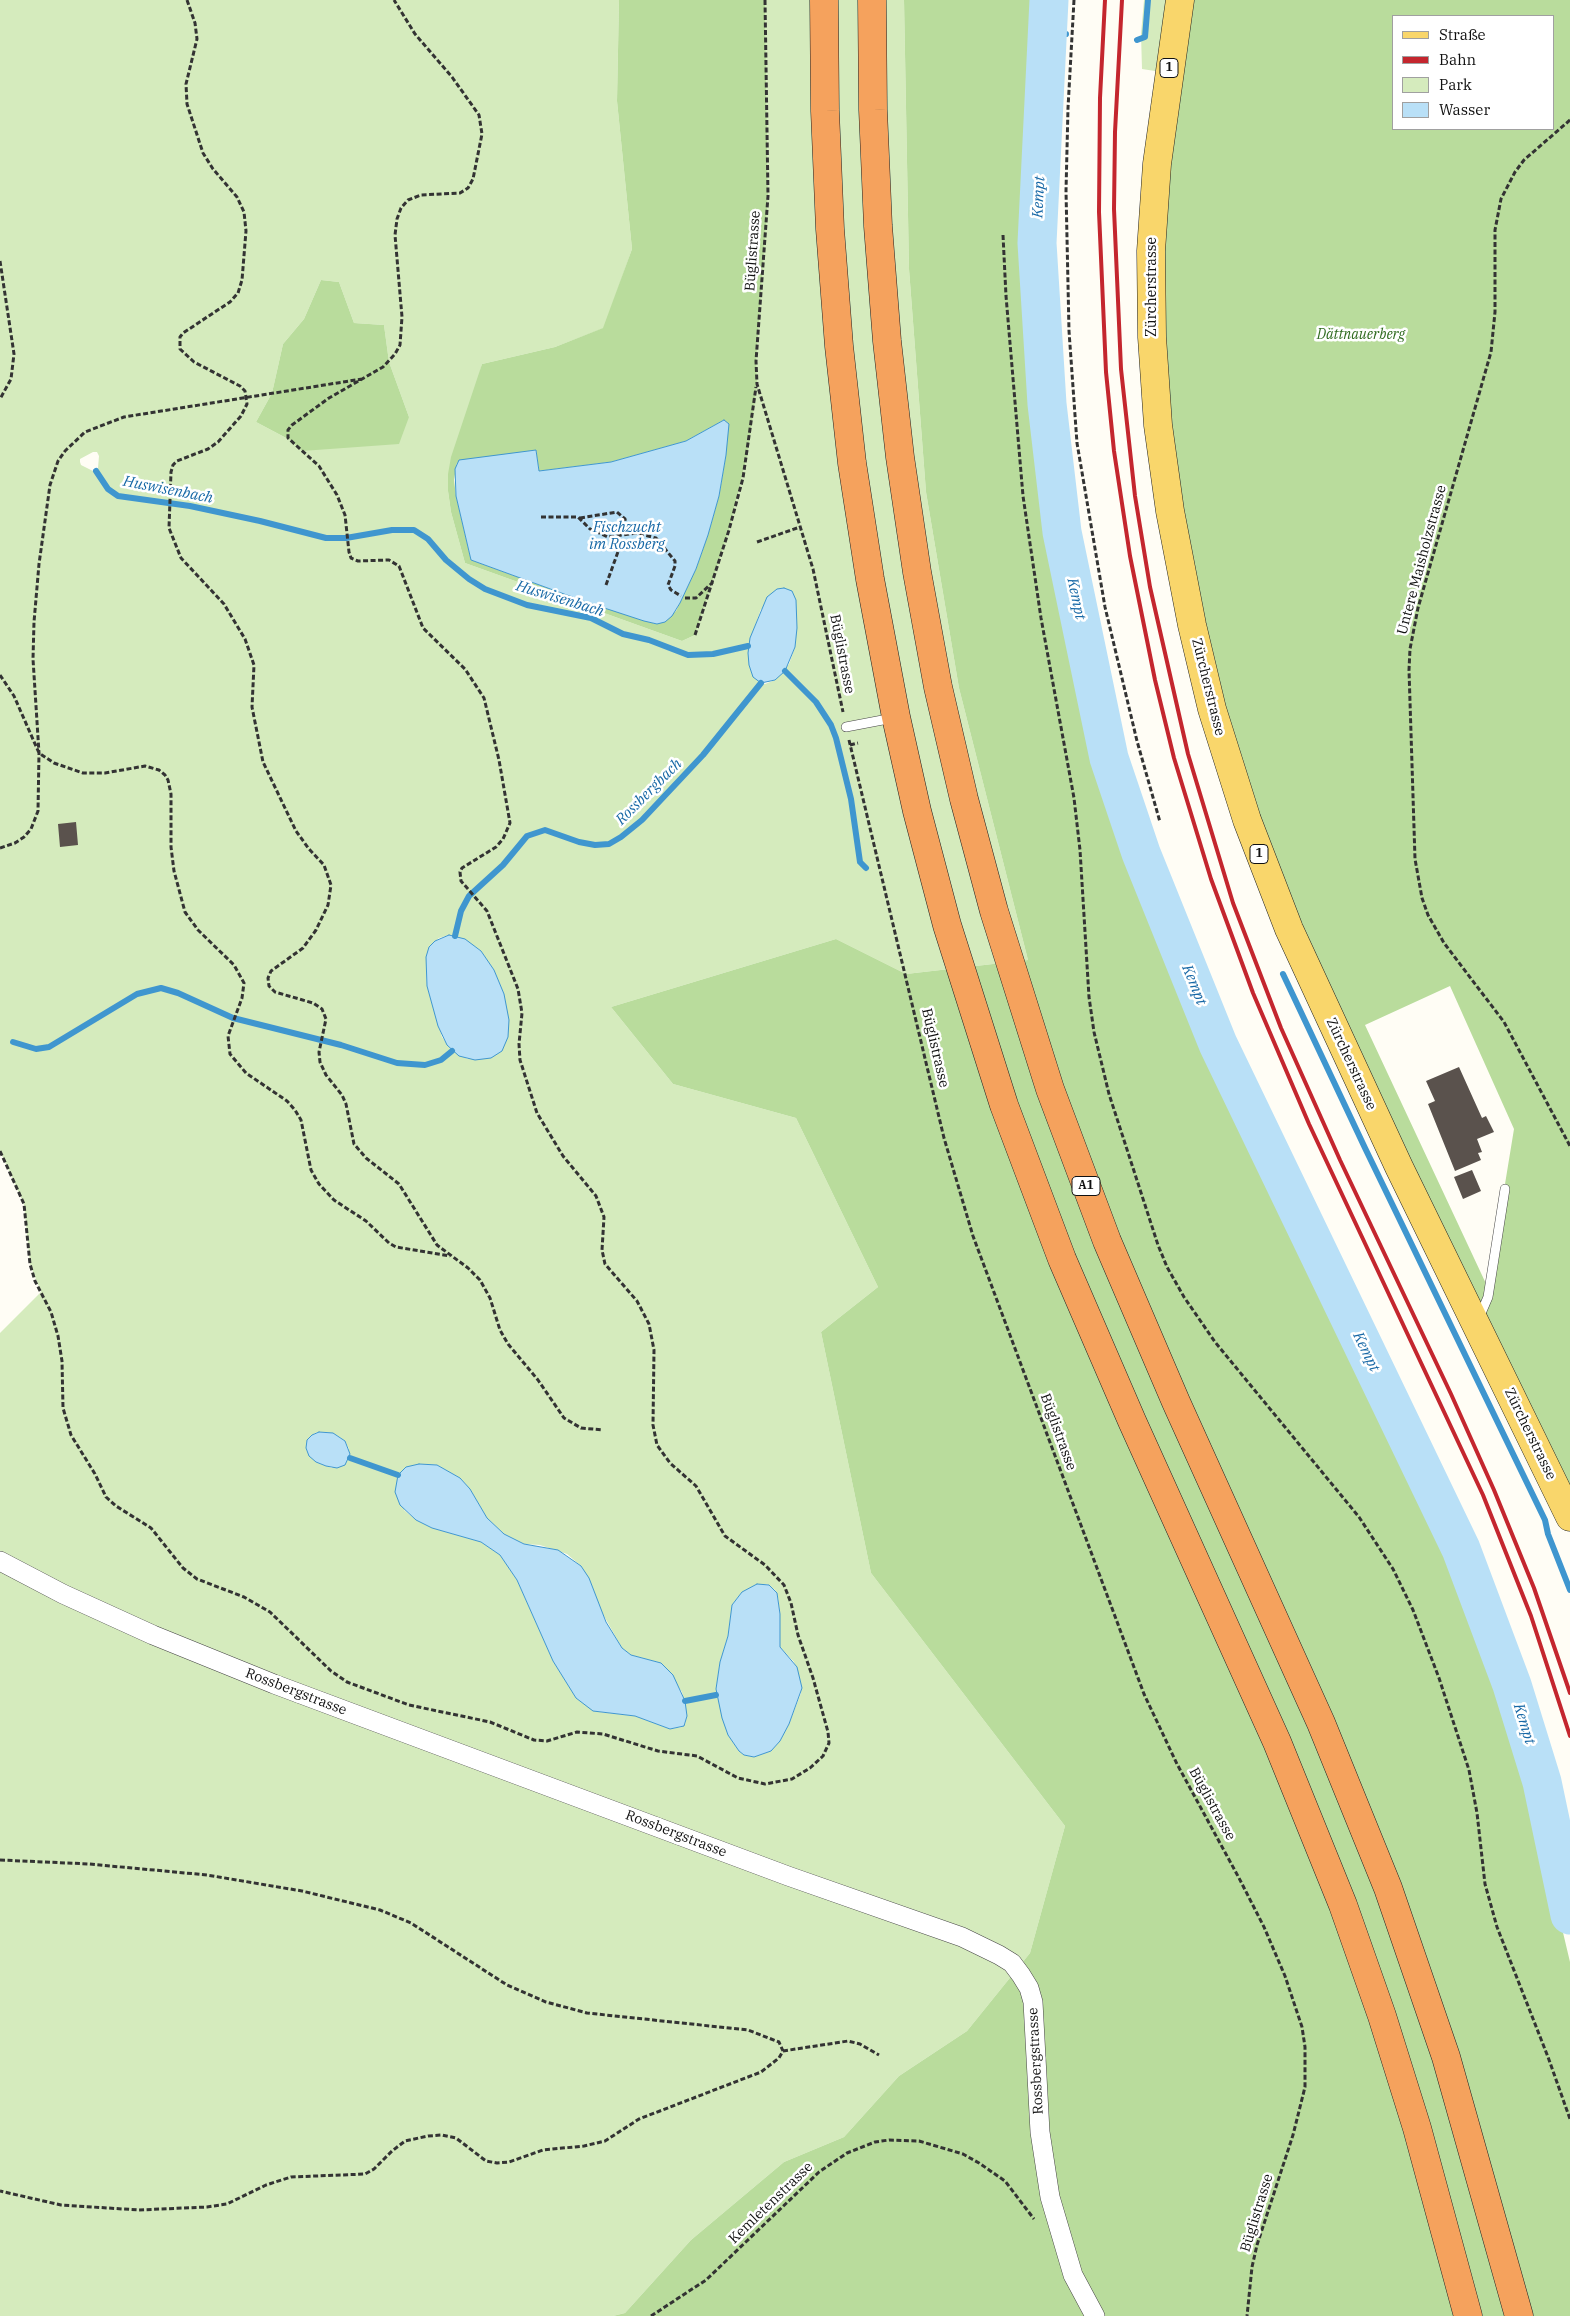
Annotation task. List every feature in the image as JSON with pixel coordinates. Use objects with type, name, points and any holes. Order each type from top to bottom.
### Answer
[{"type":"highway","points":[[824,0],[827,170],[839,346],[860,522],[896,717],[920,820],[950,934],[982,1037],[1020,1148],[1088,1321],[1263,1711],[1329,1868],[1363,1960],[1399,2071],[1468,2316]]},
{"type":"highway","name":"A1","points":[[872,0],[873,110],[878,226],[887,341],[900,457],[917,572],[938,687],[964,799],[991,902],[1050,1089],[1107,1241],[1180,1411],[1322,1723],[1388,1888],[1446,2057],[1518,2316]]},
{"type":"main road","name":"Zürcherstrasse","points":[[1180,0],[1157,164],[1151,251],[1154,376],[1162,453],[1175,540],[1192,625],[1223,746],[1267,876],[1297,947],[1370,1106],[1570,1517]]},
{"type":"street","name":"Rossbergstrasse","points":[[0,1561],[63,1594],[153,1635],[274,1684],[778,1873],[962,1937],[999,1955],[1012,1964],[1021,1975],[1029,1988],[1033,2002],[1040,2132],[1050,2197],[1073,2275],[1095,2316]]},
{"type":"lane","points":[[846,727],[896,717]]},
{"type":"lane","points":[[1476,1324],[1488,1297],[1505,1189]]},
{"type":"path","points":[[187,0],[195,23],[197,40],[186,84],[188,104],[203,153],[241,204],[246,230],[242,280],[238,293],[230,302],[183,333],[180,338],[180,348],[194,362],[240,386],[246,397],[244,412],[223,437],[208,449],[178,461],[173,465],[169,510],[170,533],[182,558],[224,604],[245,639],[254,665],[251,702],[263,762],[296,831],[309,850],[324,865],[331,885],[328,905],[316,930],[302,948],[272,971],[268,982],[271,989],[275,992],[313,1003],[322,1009],[326,1019],[320,1048],[321,1066],[346,1104],[354,1144],[366,1158],[399,1184],[430,1235],[452,1257],[472,1272],[483,1285],[490,1298],[500,1330],[508,1344],[538,1380],[564,1418],[581,1428],[603,1430]]},
{"type":"path","points":[[0,1151],[24,1204],[30,1264],[35,1281],[51,1312],[58,1336],[62,1361],[63,1408],[71,1435],[95,1474],[106,1497],[116,1506],[151,1528],[190,1574],[205,1583],[253,1601],[278,1618],[339,1677],[356,1686],[423,1708],[490,1722],[534,1740],[547,1741],[577,1732],[593,1732],[615,1737],[658,1752],[698,1756],[738,1778],[755,1783],[775,1784],[792,1779],[810,1768],[823,1756],[827,1750],[829,1738],[788,1594],[773,1571],[725,1536],[696,1486],[670,1462],[657,1445],[653,1425],[654,1350],[649,1324],[637,1301],[605,1264],[602,1250],[604,1217],[596,1196],[563,1156],[544,1128],[534,1106],[520,1060],[519,1044],[522,1013],[518,989],[498,934],[487,911],[460,877],[462,868],[496,847],[503,839],[510,823],[506,793],[486,703],[465,669],[422,628],[399,566],[386,559],[354,560],[350,555],[342,507],[319,466],[290,440],[288,432],[292,425],[329,398],[364,379],[388,362],[395,354],[402,337],[395,235],[397,219],[401,208],[408,200],[414,197],[456,195],[468,188],[473,179],[482,134],[482,124],[476,110],[415,34],[394,0]]},
{"type":"path","name":"Büglistrasse","points":[[765,0],[768,196],[756,384],[818,593],[850,745],[944,1138],[973,1236],[1137,1676],[1177,1764],[1240,1878],[1264,1927],[1285,1976],[1302,2027],[1305,2047],[1305,2087],[1293,2135],[1257,2245],[1252,2267],[1247,2316]]},
{"type":"path","points":[[1074,0],[1066,191],[1069,331],[1077,443],[1104,607],[1130,713],[1160,822]]},
{"type":"path","name":"Untere Maisholzstrasse","points":[[1570,120],[1524,160],[1514,172],[1504,191],[1497,213],[1494,246],[1494,333],[1491,352],[1418,608],[1410,649],[1409,670],[1415,859],[1422,898],[1428,915],[1444,943],[1504,1022],[1570,1146]]},
{"type":"path","points":[[1003,235],[1006,296],[1024,496],[1040,618],[1074,798],[1080,850],[1089,997],[1094,1032],[1109,1094],[1158,1245],[1167,1267],[1184,1297],[1215,1342],[1359,1517],[1393,1569],[1413,1610],[1439,1678],[1468,1770],[1477,1813],[1485,1884],[1496,1927],[1548,2057],[1570,2120]]},
{"type":"path","points":[[0,261],[14,354],[11,379],[0,399]]},
{"type":"path","points":[[0,848],[15,843],[24,837],[36,820],[39,802],[39,753],[34,682],[34,622],[39,564],[50,485],[58,461],[74,441],[85,432],[112,420],[364,379]]},
{"type":"path","points":[[695,635],[743,478],[756,384]]},
{"type":"path","points":[[541,517],[580,518],[617,512],[626,519],[628,533]]},
{"type":"path","points":[[580,518],[590,529],[608,537],[628,533],[650,535],[661,542],[675,563],[669,580],[669,588],[683,597],[696,598],[713,581]]},
{"type":"path","points":[[757,542],[800,528]]},
{"type":"path","points":[[606,585],[619,549],[615,537]]},
{"type":"path","points":[[0,675],[14,696],[39,753],[54,763],[83,773],[105,773],[145,766],[159,770],[165,775],[170,787],[172,853],[180,899],[185,912],[193,924],[229,960],[240,974],[244,983],[244,993],[231,1026],[228,1041],[230,1054],[246,1073],[287,1101],[295,1110],[301,1120],[311,1170],[329,1196],[366,1221],[393,1246],[452,1257]]},
{"type":"path","points":[[850,745],[858,744]]},
{"type":"path","points":[[0,1860],[89,1864],[185,1872],[256,1882],[346,1902],[390,1913],[404,1919],[493,1977],[519,1991],[546,2002],[587,2013],[748,2030],[779,2042],[783,2051],[780,2058],[761,2072],[640,2119],[605,2141],[584,2146],[543,2150],[508,2162],[486,2161],[456,2138],[437,2135],[405,2141],[392,2150],[374,2169],[365,2174],[291,2177],[266,2185],[227,2204],[207,2207],[139,2210],[61,2205],[0,2191]]},
{"type":"path","points":[[783,2051],[848,2041],[860,2044],[879,2056]]},
{"type":"path","name":"Kemletenstrasse","points":[[651,2316],[706,2280],[741,2249],[819,2172],[847,2153],[875,2142],[919,2140],[948,2148],[979,2163],[1005,2181],[1038,2225]]},
{"type":"green space","points":[[0,0],[619,0],[617,101],[632,249],[604,328],[555,347],[482,364],[448,491],[451,512],[465,563],[682,641],[695,635],[729,530],[748,452],[768,196],[765,0],[904,0],[909,269],[926,492],[959,688],[1028,960],[906,974],[836,939],[611,1007],[673,1084],[796,1118],[878,1287],[821,1332],[871,1573],[1065,1826],[1030,1953],[967,2031],[899,2076],[844,2137],[784,2162],[691,2240],[625,2313],[613,2316],[0,2316],[0,1333],[41,1292],[30,1264],[24,1204],[0,1151]],"holes":[[[321,280],[339,282],[354,323],[384,325],[389,362],[409,417],[302,451],[290,440],[256,422],[272,393],[283,344],[304,319]],[[93,452],[97,452],[99,456],[98,468],[95,472],[81,465],[80,459]],[[761,609],[797,620],[795,647],[789,664],[775,680],[765,684],[761,683],[748,646]],[[449,935],[476,947],[494,970],[504,994],[468,1059],[452,1051],[442,1037],[427,986],[426,967],[429,947],[439,938]],[[327,1432],[345,1441],[349,1449],[332,1468],[316,1462],[307,1451],[306,1443],[315,1433]],[[419,1464],[437,1465],[460,1478],[470,1489],[487,1518],[504,1534],[524,1544],[540,1545],[567,1554],[581,1566],[592,1586],[600,1609],[622,1648],[631,1655],[661,1663],[682,1692],[687,1716],[685,1724],[682,1727],[670,1729],[635,1716],[600,1712],[576,1698],[553,1661],[517,1580],[500,1555],[481,1542],[432,1528],[416,1520],[404,1510]],[[767,1584],[775,1590],[778,1597],[780,1614],[780,1647],[794,1662],[801,1693],[780,1741],[771,1751],[754,1757],[744,1755],[739,1751],[728,1735],[716,1689],[720,1662],[728,1636],[732,1605],[742,1592]]]},
{"type":"green space","points":[[619,0],[765,0],[768,196],[756,361],[757,384],[748,452],[729,530],[695,635],[682,641],[465,563],[451,512],[448,491],[451,457],[482,364],[555,347],[603,328],[632,249],[617,101]],"holes":[[[724,420],[726,455],[719,496],[696,569],[676,611],[656,624],[586,602],[471,560],[456,496],[454,480],[457,463],[536,450],[539,471],[611,462],[686,441]]]},
{"type":"green space","points":[[904,0],[1062,0],[1050,235],[1060,424],[1100,636],[1095,742],[1130,856],[1197,1024],[1297,1227],[1436,1520],[1514,1726],[1570,1962],[1570,2316],[613,2316],[625,2313],[691,2240],[784,2162],[844,2137],[899,2076],[967,2031],[1030,1953],[1065,1826],[871,1573],[821,1332],[878,1287],[796,1118],[673,1084],[611,1007],[836,939],[906,974],[1028,960],[959,688],[926,492],[909,269]]},
{"type":"green space","points":[[1144,0],[1180,0],[1168,73],[1142,69],[1141,34]]},
{"type":"green space","name":"Dättnauerberg","points":[[1180,0],[1570,0],[1570,1517],[1237,793],[1155,396]],"holes":[[[1450,986],[1514,1129],[1488,1288],[1365,1025]]]},
{"type":"green space","points":[[321,280],[339,282],[354,323],[384,325],[389,362],[409,417],[399,444],[302,451],[290,440],[256,422],[272,393],[283,344],[304,319]]},
{"type":"water","name":"Fischzucht im Rossberg","points":[[724,420],[729,424],[726,455],[719,496],[708,535],[696,569],[680,603],[672,616],[665,622],[657,624],[644,621],[471,560],[456,496],[455,469],[459,460],[536,450],[539,471],[611,462],[686,441]]},
{"type":"water","points":[[784,588],[792,591],[796,600],[797,628],[795,647],[785,671],[775,680],[761,683],[753,677],[749,665],[750,638],[767,597],[777,589]]},
{"type":"water","points":[[449,935],[465,939],[481,951],[494,970],[504,994],[509,1020],[508,1037],[502,1051],[491,1058],[475,1060],[459,1056],[447,1045],[438,1026],[427,986],[426,957],[429,947],[435,941]]},
{"type":"water","points":[[319,1432],[333,1433],[345,1441],[350,1454],[345,1465],[337,1468],[326,1466],[316,1462],[309,1456],[306,1448],[307,1440]]},
{"type":"water","points":[[419,1464],[437,1465],[460,1478],[470,1489],[487,1518],[504,1534],[524,1544],[558,1550],[581,1566],[589,1578],[606,1622],[622,1648],[631,1655],[661,1663],[673,1675],[685,1701],[687,1716],[684,1726],[670,1729],[635,1716],[593,1711],[576,1698],[553,1661],[517,1580],[500,1555],[481,1542],[432,1528],[416,1520],[400,1505],[395,1492],[398,1475],[406,1467]]},
{"type":"water","points":[[757,1584],[769,1585],[777,1593],[780,1614],[780,1647],[797,1667],[802,1688],[789,1724],[780,1741],[771,1751],[754,1757],[744,1755],[739,1751],[728,1735],[722,1718],[716,1689],[720,1662],[728,1636],[732,1605],[742,1592]]},
{"type":"building","points":[[76,822],[78,845],[60,847],[58,824]]},
{"type":"building","points":[[1459,1067],[1482,1118],[1486,1116],[1494,1132],[1477,1139],[1482,1152],[1478,1153],[1481,1160],[1455,1171],[1428,1104],[1435,1101],[1426,1081]]},
{"type":"building","points":[[1472,1170],[1481,1191],[1463,1199],[1454,1177]]},
{"type":"waterway","name":"Kempt","points":[[1049,0],[1037,243],[1047,404],[1062,532],[1109,758],[1141,853],[1218,1044],[1461,1549],[1512,1685],[1542,1782],[1570,1915]]},
{"type":"waterway","points":[[1137,40],[1145,37],[1148,0]]},
{"type":"waterway","points":[[1047,35],[1066,34]]},
{"type":"waterway","name":"Huswisenbach","points":[[96,471],[108,489],[118,496],[190,506],[326,538],[346,538],[392,530],[414,530],[428,539],[446,560],[469,579],[485,589],[527,605],[591,618],[623,634],[649,640],[688,655],[713,654],[748,646]]},
{"type":"waterway","points":[[785,671],[816,702],[831,725],[851,799],[860,862],[866,868]]},
{"type":"waterway","name":"Rossbergbach","points":[[455,936],[461,911],[469,896],[503,865],[527,836],[545,830],[579,842],[595,845],[609,844],[621,837],[642,820],[703,755],[761,683]]},
{"type":"waterway","points":[[1283,974],[1545,1520],[1548,1534],[1570,1590]]},
{"type":"waterway","points":[[13,1042],[36,1049],[49,1047],[137,994],[161,988],[178,993],[233,1018],[341,1045],[397,1063],[425,1065],[441,1060],[452,1051]]},
{"type":"waterway","points":[[350,1458],[398,1475]]},
{"type":"waterway","points":[[685,1701],[716,1695]]},
{"type":"railway","points":[[1105,0],[1100,98],[1099,212],[1106,372],[1114,451],[1130,556],[1155,680],[1174,758],[1211,879],[1253,993],[1309,1124],[1483,1495],[1531,1616],[1570,1736]]},
{"type":"railway","points":[[1122,0],[1115,132],[1114,209],[1121,369],[1135,496],[1150,587],[1188,754],[1233,903],[1281,1028],[1340,1160],[1451,1394],[1494,1490],[1534,1588],[1570,1693]]}]
